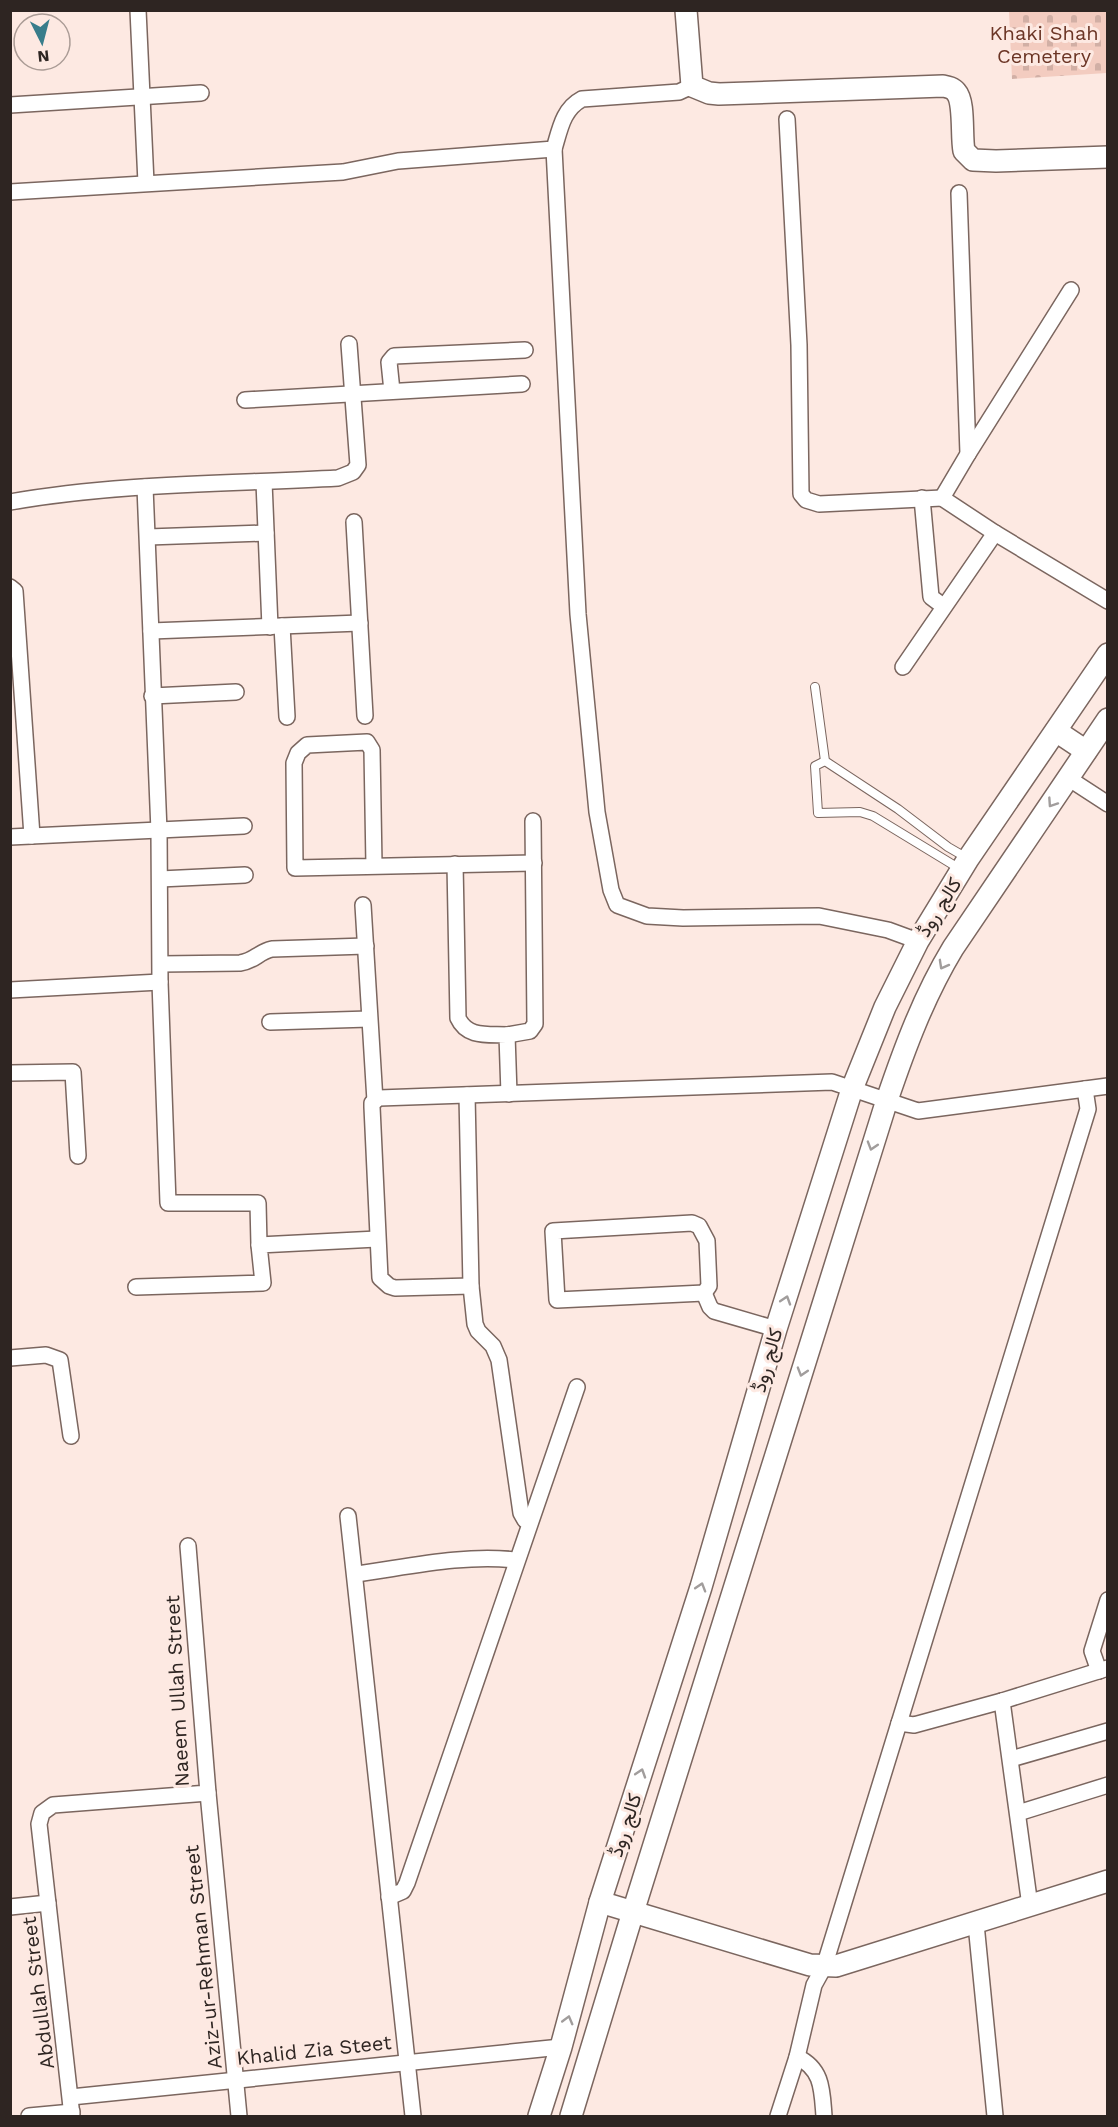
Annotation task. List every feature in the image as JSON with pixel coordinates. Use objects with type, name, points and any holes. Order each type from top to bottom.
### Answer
[{"type":"main road","points":[[686,10],[692,86],[709,93],[943,86],[958,93],[961,104],[964,151],[972,159],[980,161],[1107,157]]},
{"type":"main road","name":"کالج روڈ","points":[[539,2116],[561,2047],[600,1902],[701,1587],[776,1329],[852,1089],[885,1007],[918,941],[965,864],[1107,654]]},
{"type":"main road","name":"کالج روڈ","points":[[571,2116],[887,1100],[912,1028],[941,966],[1107,719]]},
{"type":"main road","points":[[1056,731],[1086,752]]},
{"type":"main road","points":[[600,1902],[810,1965],[824,1966],[848,1964],[1107,1881]]},
{"type":"street","points":[[138,10],[146,183]]},
{"type":"street","points":[[692,86],[679,92],[582,99],[572,104],[563,118],[554,149],[578,614],[597,812],[610,890],[617,905],[647,916],[683,918],[819,916],[888,930],[918,941]]},
{"type":"street","points":[[10,105],[201,93]]},
{"type":"street","points":[[787,119],[799,345],[801,494],[806,500],[819,504],[942,498],[1107,601]]},
{"type":"street","points":[[10,192],[343,172],[398,161],[554,149]]},
{"type":"street","points":[[959,193],[968,454]]},
{"type":"street","points":[[942,498],[1071,290]]},
{"type":"street","points":[[10,502],[55,494],[146,487],[338,478],[353,472],[358,465],[349,344]]},
{"type":"street","points":[[392,391],[389,362],[394,356],[525,350]]},
{"type":"street","points":[[245,400],[522,384]]},
{"type":"street","points":[[264,482],[266,533],[286,717]]},
{"type":"street","points":[[136,1287],[263,1283],[258,1203],[168,1203],[160,982],[159,831],[152,696],[146,487]]},
{"type":"street","points":[[922,498],[931,597],[943,606]]},
{"type":"street","points":[[354,522],[365,716]]},
{"type":"street","points":[[903,667],[995,532]]},
{"type":"street","points":[[148,537],[266,533]]},
{"type":"street","points":[[10,587],[15,591],[32,836]]},
{"type":"street","points":[[151,631],[360,623]]},
{"type":"street","points":[[152,696],[236,693]]},
{"type":"street","points":[[374,865],[372,750],[367,742],[307,745],[298,753],[294,763],[295,868],[534,863]]},
{"type":"street","points":[[1068,778],[1107,804]]},
{"type":"street","points":[[455,864],[458,1018],[462,1027],[472,1032],[507,1035],[530,1031],[535,1024],[533,821]]},
{"type":"street","points":[[10,837],[244,826]]},
{"type":"street","points":[[160,879],[244,875]]},
{"type":"street","points":[[363,905],[375,1101],[372,1107],[380,1278],[389,1286],[471,1286]]},
{"type":"street","points":[[161,964],[240,963],[251,961],[264,951],[272,949],[366,946]]},
{"type":"street","points":[[10,990],[160,982]]},
{"type":"street","points":[[270,1022],[369,1019]]},
{"type":"street","points":[[507,1035],[509,1094]]},
{"type":"street","points":[[10,1073],[73,1072],[78,1156]]},
{"type":"street","points":[[375,1101],[386,1096],[509,1094],[832,1082],[918,1111],[1107,1086]]},
{"type":"street","points":[[778,2116],[797,2057],[814,1985],[824,1966],[1088,1109],[1085,1089]]},
{"type":"street","points":[[466,1095],[471,1286],[475,1324],[478,1331],[493,1346],[499,1360],[521,1514],[525,1520],[530,1522]]},
{"type":"street","points":[[705,1293],[557,1300],[553,1231],[692,1224],[699,1226],[707,1241],[709,1286],[705,1293],[710,1307],[714,1311],[776,1329]]},
{"type":"street","points":[[260,1245],[377,1239]]},
{"type":"street","points":[[10,1358],[46,1355],[60,1360],[71,1436]]},
{"type":"street","points":[[389,1897],[403,1891],[407,1883],[516,1560],[577,1388]]},
{"type":"street","points":[[348,1516],[413,2116]]},
{"type":"street","name":"Naeem Ullah Street","points":[[48,1903],[39,1824],[42,1813],[53,1805],[208,1793],[188,1545]]},
{"type":"street","points":[[356,1574],[462,1559],[516,1560]]},
{"type":"street","points":[[899,1722],[914,1725],[1103,1670],[1092,1651],[1107,1600]]},
{"type":"street","points":[[1002,1701],[1030,1906]]},
{"type":"street","points":[[1011,1759],[1107,1731]]},
{"type":"street","points":[[1018,1813],[1107,1785]]},
{"type":"street","name":"Aziz-ur-Rehman Street","points":[[208,1793],[239,2116]]},
{"type":"street","name":"Abdullah Street","points":[[10,1907],[48,1903],[72,2114]]},
{"type":"street","points":[[976,1924],[995,2116]]},
{"type":"street","name":"Khalid Zia Steet","points":[[71,2097],[561,2047]]},
{"type":"street","points":[[797,2057],[814,2068],[818,2076],[824,2116]]},
{"type":"street","points":[[29,2116],[72,2114]]},
{"type":"lane","points":[[815,687],[825,761],[898,809],[948,847],[965,864]]},
{"type":"lane","points":[[825,761],[815,766],[818,813],[860,812],[873,816],[965,864]]},
{"type":"green space","name":"Khaki Shah Cemetery","points":[[1009,11],[1107,11],[1107,73],[1012,79]]}]
